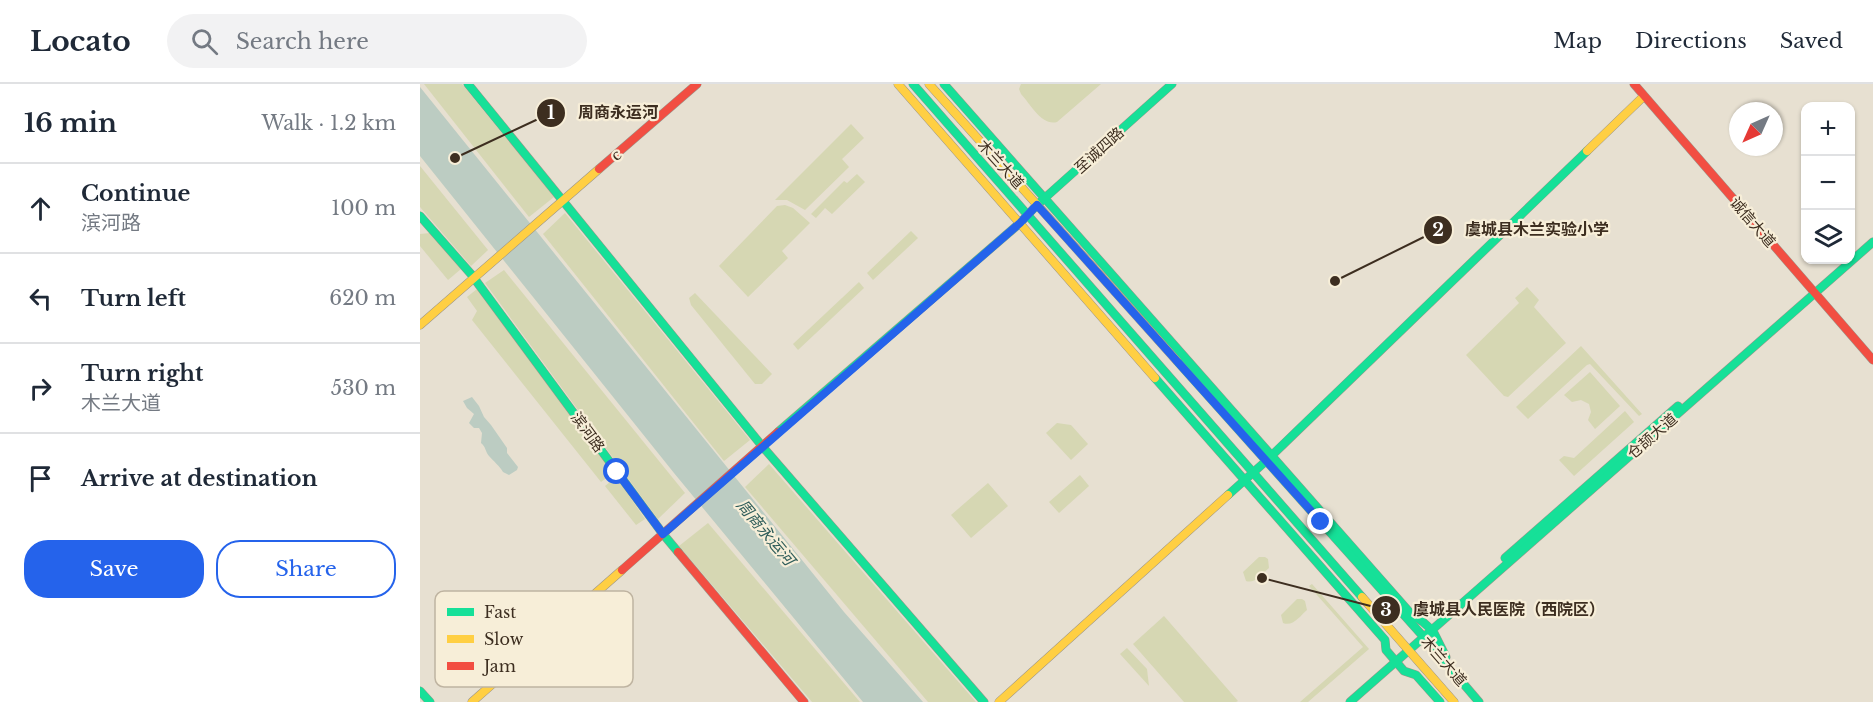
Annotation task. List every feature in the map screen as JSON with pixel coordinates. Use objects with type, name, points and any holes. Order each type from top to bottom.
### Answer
[{"type":"main road","points":[[468,84],[762,446],[984,702]]},
{"type":"main road","name":"c","points":[[420,325],[697,84]]},
{"type":"main road","points":[[898,84],[1385,640],[1386,650],[1404,671],[1416,675],[1440,702]]},
{"type":"main road","name":"木兰大道","points":[[913,84],[1454,702]]},
{"type":"main road","name":"木兰大道","points":[[929,84],[1268,458],[1479,702]]},
{"type":"main road","points":[[944,84],[1268,458],[1412,615],[1422,620],[1440,640],[1442,651],[1486,702]]},
{"type":"main road","name":"至诚四路","points":[[598,591],[1020,223],[1037,205],[1172,84]]},
{"type":"main road","name":"诚信大道","points":[[1634,84],[1873,360]]},
{"type":"main road","points":[[999,702],[1268,458],[1644,96]]},
{"type":"main road","name":"滨河路","points":[[420,216],[474,279],[663,534],[804,702]]},
{"type":"main road","points":[[1855,251],[1873,235]]},
{"type":"main road","name":"仓颉大道","points":[[1395,660],[1813,291],[1873,242]]},
{"type":"main road","name":"仓颉大道","points":[[1813,291],[1841,264]]},
{"type":"main road","points":[[1342,702],[1395,660]]},
{"type":"main road","points":[[1350,702],[1395,660]]},
{"type":"main road","name":"至诚四路","points":[[472,702],[489,687]]},
{"type":"main road","points":[[420,691],[430,702]]},
{"type":"green space","points":[[424,84],[462,84],[554,197],[529,217]]},
{"type":"green space","points":[[1021,84],[1101,84],[1057,122],[1052,122],[1046,121],[1037,114],[1021,94],[1019,89]]},
{"type":"green space","points":[[851,124],[864,138],[842,159],[849,167],[805,210],[787,200],[775,200]]},
{"type":"green space","points":[[420,166],[488,250],[471,266],[420,207]]},
{"type":"green space","points":[[857,174],[865,182],[832,214],[825,208],[816,218],[811,214],[844,181],[847,183]]},
{"type":"green space","points":[[785,205],[793,208],[810,223],[782,251],[788,258],[748,297],[719,266],[777,206]]},
{"type":"green space","points":[[565,213],[750,440],[724,461],[543,234]]},
{"type":"green space","points":[[911,231],[918,238],[873,280],[867,273]]},
{"type":"green space","points":[[430,233],[461,269],[448,280],[420,246],[420,234]]},
{"type":"green space","points":[[504,270],[685,493],[658,519],[485,283]]},
{"type":"green space","points":[[859,282],[864,288],[798,350],[793,344]]},
{"type":"green space","points":[[1527,287],[1539,300],[1534,307],[1566,343],[1508,397],[1504,396],[1466,355],[1519,303],[1515,298]]},
{"type":"green space","points":[[477,289],[613,473],[601,482],[472,320],[477,311],[467,297]]},
{"type":"green space","points":[[695,293],[772,374],[762,384],[755,384],[691,305],[689,298]]},
{"type":"green space","points":[[1581,346],[1642,414],[1639,416],[1590,364],[1528,419],[1516,407]]},
{"type":"green space","points":[[1590,372],[1620,406],[1595,429],[1588,420],[1591,412],[1589,404],[1581,400],[1572,402],[1564,395]]},
{"type":"green space","points":[[1625,411],[1634,422],[1574,476],[1559,460],[1564,456],[1574,458]]},
{"type":"green space","points":[[1057,423],[1071,425],[1088,444],[1071,460],[1046,433]]},
{"type":"green space","points":[[769,464],[976,702],[928,702],[745,487]]},
{"type":"green space","points":[[1080,475],[1089,486],[1059,513],[1049,502]]},
{"type":"green space","points":[[616,477],[645,519],[636,525],[605,486]]},
{"type":"green space","points":[[988,483],[1008,506],[971,538],[951,515]]},
{"type":"green space","points":[[708,523],[860,702],[812,702],[679,546]]},
{"type":"green space","points":[[1259,557],[1268,559],[1269,568],[1255,580],[1246,581],[1243,572]]},
{"type":"green space","points":[[1312,584],[1369,649],[1308,702],[1300,702],[1363,647],[1309,586]]},
{"type":"green space","points":[[1297,599],[1305,601],[1307,610],[1290,624],[1283,623],[1281,615]]},
{"type":"green space","points":[[1164,616],[1238,701],[1184,702],[1133,644]]},
{"type":"green space","points":[[1127,648],[1147,669],[1149,686],[1120,654]]},
{"type":"water","points":[[420,87],[844,612],[923,702],[863,702],[674,473],[420,156]]},
{"type":"water","points":[[472,397],[518,467],[509,475],[503,472],[488,454],[481,443],[482,433],[479,428],[474,428],[469,423],[474,414],[463,401]]},
{"type":"traffic: fast","points":[[468,84],[762,446],[984,702]]},
{"type":"traffic: fast","points":[[913,84],[1362,597]]},
{"type":"traffic: fast","points":[[944,84],[1412,615],[1433,631],[1446,657]]},
{"type":"traffic: fast","points":[[778,432],[1020,223],[1037,205],[1172,84]]},
{"type":"traffic: fast","points":[[1228,495],[1587,151]]},
{"type":"traffic: fast","points":[[420,216],[471,274],[678,552]]},
{"type":"traffic: fast","points":[[1350,702],[1873,242]]},
{"type":"traffic: fast","points":[[1177,361],[1479,702]]},
{"type":"traffic: fast","points":[[1155,378],[1385,640],[1386,650],[1404,671],[1416,675],[1440,702]]},
{"type":"traffic: fast","points":[[1505,558],[1678,406]]},
{"type":"traffic: fast","points":[[420,691],[430,702]]},
{"type":"traffic: slow","points":[[898,84],[1155,378]]},
{"type":"traffic: slow","points":[[929,84],[1177,361]]},
{"type":"traffic: slow","points":[[1587,151],[1644,96]]},
{"type":"traffic: slow","points":[[420,325],[599,169]]},
{"type":"traffic: slow","points":[[999,702],[1228,495]]},
{"type":"traffic: slow","points":[[598,591],[622,570]]},
{"type":"traffic: slow","points":[[1362,597],[1454,702]]},
{"type":"traffic: slow","points":[[472,702],[489,687]]},
{"type":"traffic: jam","points":[[599,169],[697,84]]},
{"type":"traffic: jam","points":[[1634,84],[1873,360]]},
{"type":"traffic: jam","points":[[622,570],[778,432]]},
{"type":"traffic: jam","points":[[678,552],[804,702]]},
{"type":"place","name":"周商永运河","points":[[455,158]]},
{"type":"place","name":"虞城县木兰实验小学","points":[[1335,281]]},
{"type":"place","name":"虞城县人民医院（西院区）","points":[[1262,578]]},
{"type":"route","points":[[617,472],[663,534],[1020,223],[1037,205],[1321,522]]}]
